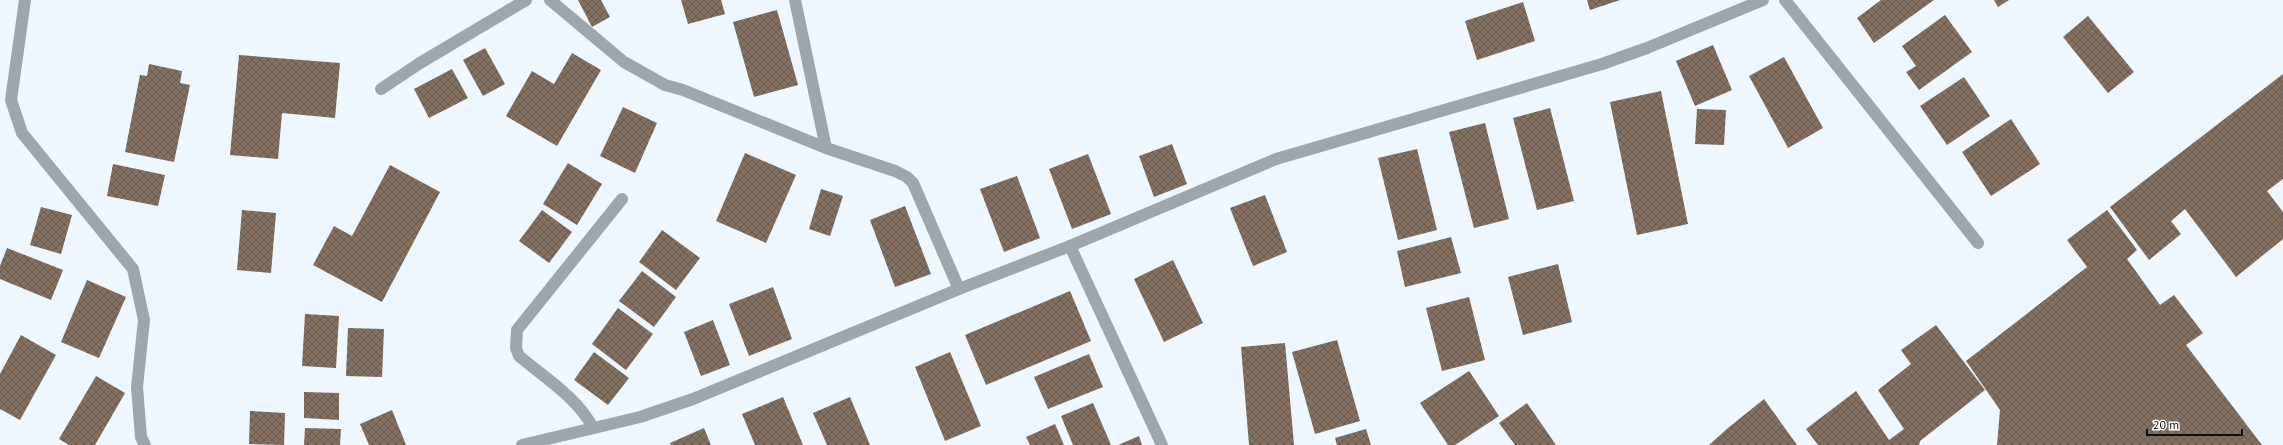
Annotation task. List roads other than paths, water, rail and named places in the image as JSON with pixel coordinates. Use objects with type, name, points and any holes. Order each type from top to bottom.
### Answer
[{"type":"street","points":[[25,0],[11,100],[22,133],[133,268],[144,320],[137,387],[142,437],[145,445]]},
{"type":"street","points":[[381,89],[420,63],[526,0]]},
{"type":"street","points":[[550,0],[624,62],[665,85],[683,90],[826,148],[895,171],[907,177],[913,183],[959,289]]},
{"type":"street","points":[[795,0],[826,148]]},
{"type":"street","points":[[522,445],[640,417],[693,399],[959,289],[1070,246],[1276,159],[1602,64],[1647,48],[1763,0]]},
{"type":"street","points":[[1785,0],[1978,243]]},
{"type":"street","points":[[593,428],[575,403],[520,356],[516,348],[517,330],[622,199]]},
{"type":"street","points":[[1070,246],[1162,445]]}]
